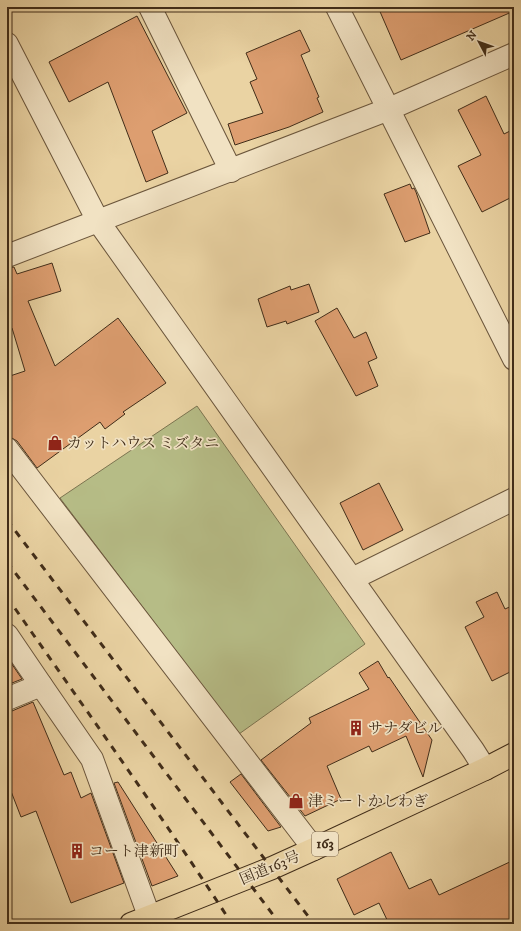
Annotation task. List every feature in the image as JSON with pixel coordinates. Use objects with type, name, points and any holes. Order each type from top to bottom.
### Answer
[{"type":"highway","name":"国道163号","points":[[144,922],[314,849],[514,754]]},
{"type":"street","points":[[150,7],[231,171]]},
{"type":"street","points":[[337,7],[514,359]]},
{"type":"street","points":[[7,44],[98,221],[485,769]]},
{"type":"street","points":[[7,256],[389,109],[514,54]]},
{"type":"street","points":[[7,449],[314,849]]},
{"type":"street","points":[[352,579],[514,499]]},
{"type":"street","points":[[7,635],[92,759],[144,922]]},
{"type":"street","points":[[7,699],[41,685]]},
{"type":"green space","points":[[197,406],[365,644],[239,734],[60,498]]},
{"type":"building","points":[[378,7],[514,7],[514,11],[401,60]]},
{"type":"building","points":[[137,16],[187,113],[152,131],[168,173],[146,182],[108,82],[69,102],[49,62]]},
{"type":"building","points":[[300,30],[310,51],[301,55],[319,97],[317,98],[323,112],[289,127],[235,145],[228,124],[263,113],[250,82],[257,79],[246,53]]},
{"type":"building","points":[[486,96],[504,134],[514,129],[514,196],[482,212],[458,166],[481,155],[458,110]]},
{"type":"building","points":[[410,184],[412,189],[414,188],[416,192],[430,233],[405,242],[384,194]]},
{"type":"building","points":[[52,263],[61,291],[28,301],[55,366],[118,318],[166,383],[123,412],[125,414],[105,429],[100,422],[37,468],[17,441],[10,437],[7,433],[7,377],[25,371],[12,328],[7,330],[7,268],[14,267],[17,274]]},
{"type":"building","points":[[309,284],[319,312],[287,324],[286,321],[267,327],[258,299],[290,286],[291,290]]},
{"type":"building","points":[[337,308],[354,338],[366,332],[377,358],[368,362],[378,386],[356,396],[315,321]]},
{"type":"building","points":[[379,483],[403,530],[363,550],[340,503]]},
{"type":"building","points":[[497,592],[505,609],[514,605],[514,670],[492,681],[465,627],[484,617],[476,602]]},
{"type":"building","points":[[7,657],[22,679],[7,685]]},
{"type":"building","points":[[378,661],[388,678],[389,677],[432,740],[423,777],[406,736],[372,752],[369,746],[327,766],[341,799],[305,816],[261,760],[311,723],[309,718],[369,689],[359,673]]},
{"type":"building","name":"コート津新町","points":[[33,702],[64,775],[71,772],[81,798],[91,793],[124,883],[71,903],[36,811],[21,817],[7,781],[7,711],[12,711]]},
{"type":"building","points":[[241,774],[281,827],[268,831],[230,782]]},
{"type":"building","points":[[118,782],[178,876],[152,886],[114,783]]},
{"type":"building","points":[[391,852],[409,889],[431,879],[439,895],[514,860],[514,924],[389,924],[379,903],[354,915],[337,879]]},
{"type":"railway","points":[[7,520],[314,924]]},
{"type":"railway","points":[[7,562],[280,924]]},
{"type":"railway","points":[[7,597],[149,800],[232,924]]},
{"type":"place","name":"カットハウス ミズタニ","points":[[55,443]]},
{"type":"place","name":"サナダビル","points":[[356,728]]},
{"type":"place","name":"津ミートかしわぎ","points":[[296,801]]},
{"type":"place","name":"コート津新町","points":[[77,851]]}]
